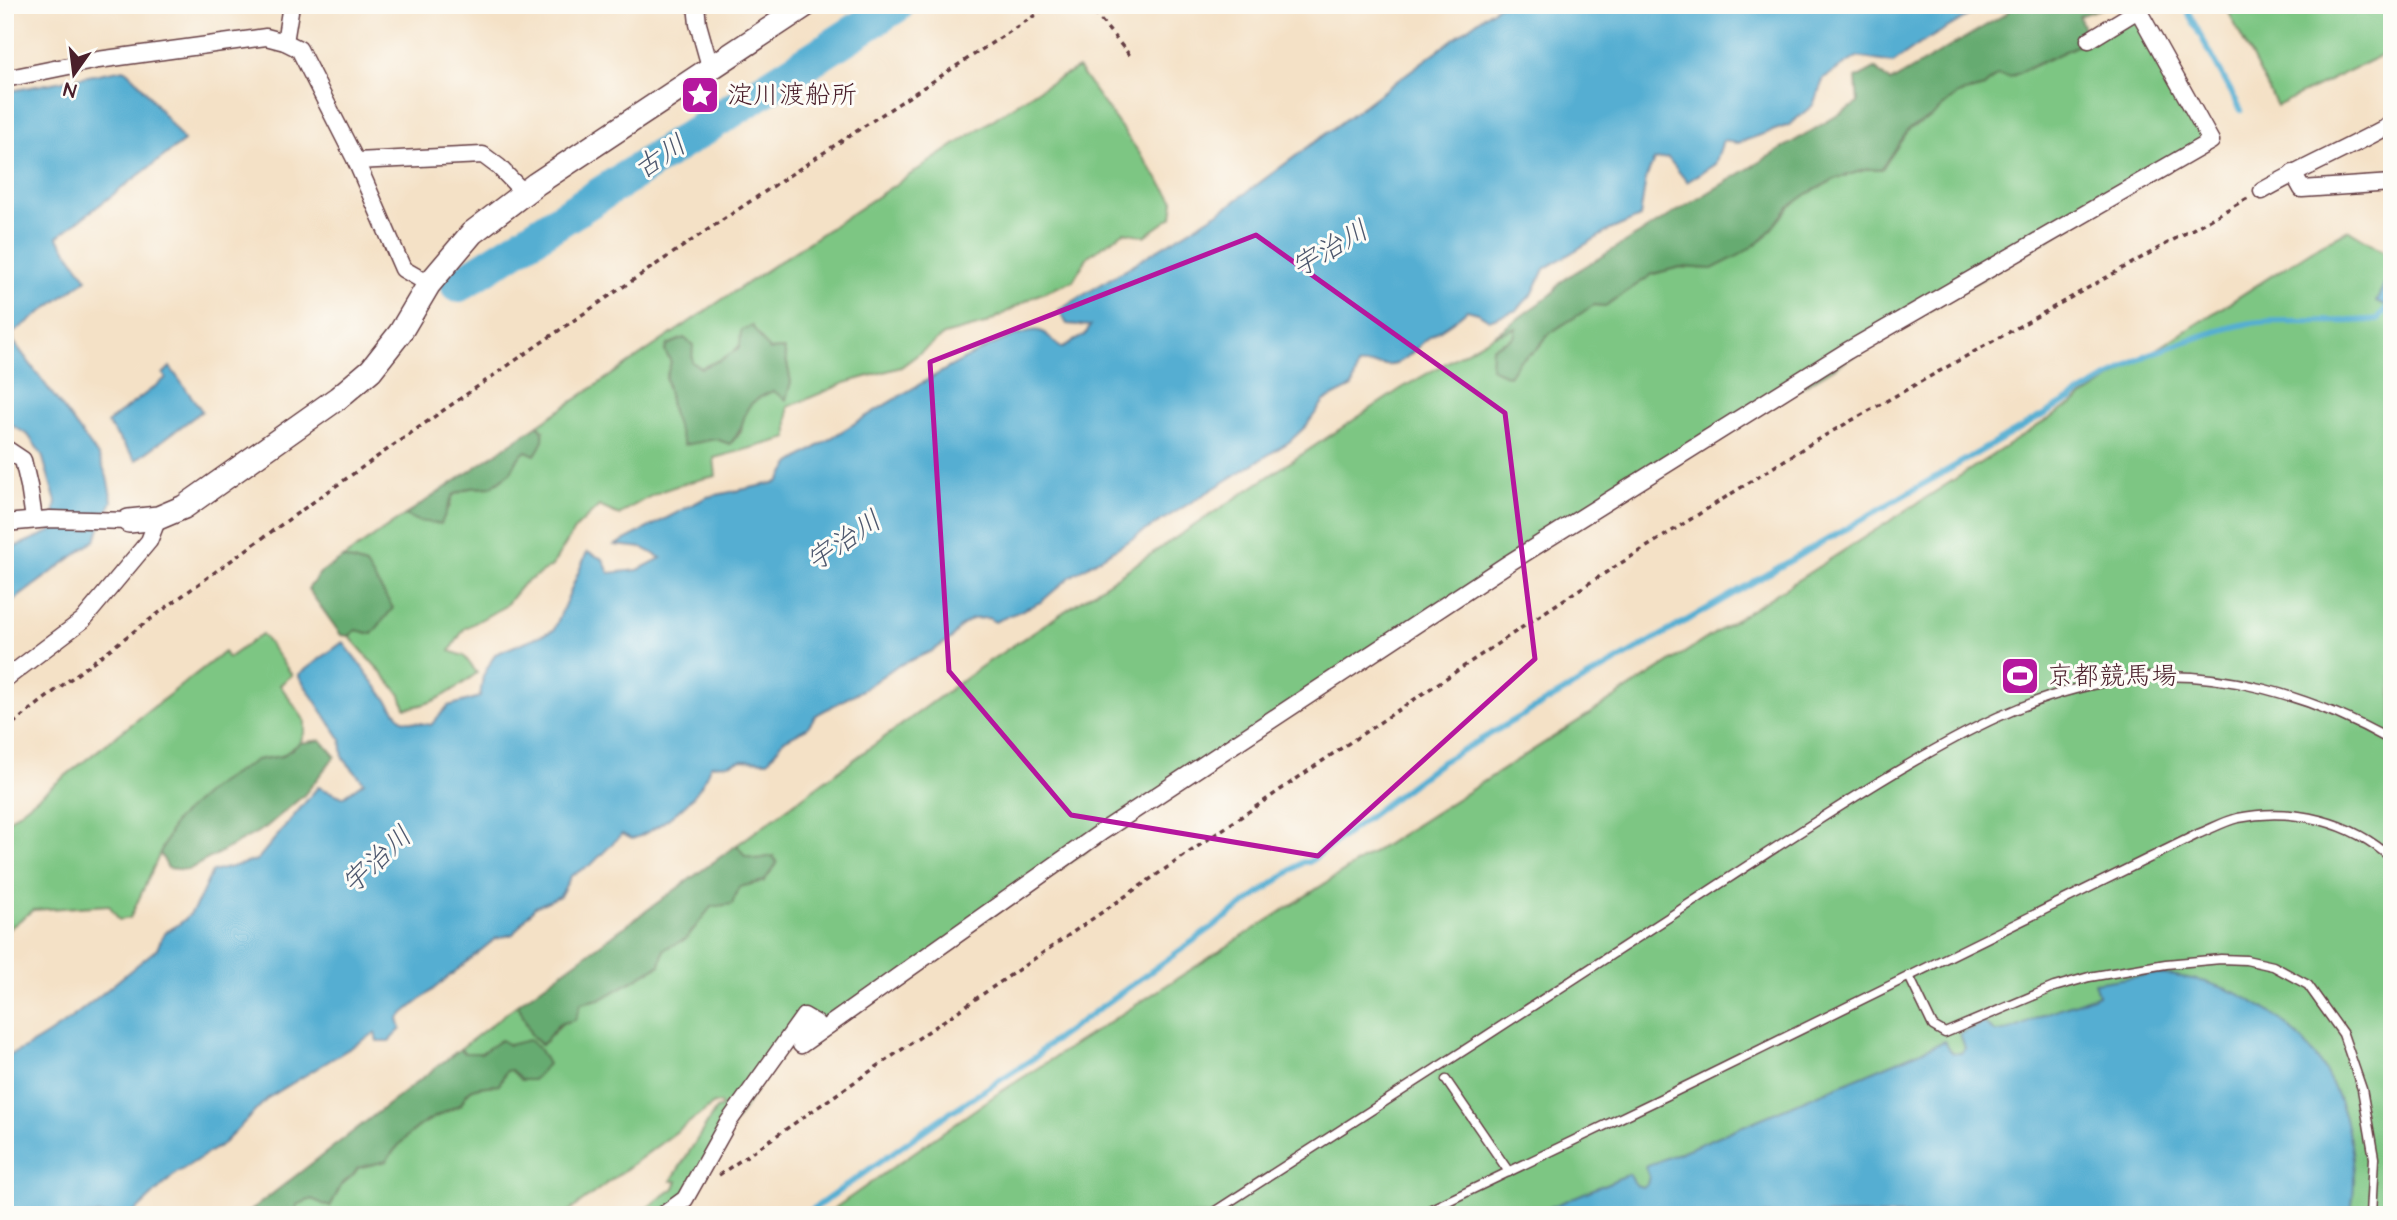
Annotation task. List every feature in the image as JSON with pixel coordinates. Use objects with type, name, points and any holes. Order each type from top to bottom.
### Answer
[{"type":"street","points":[[285,41],[291,5]]},
{"type":"street","points":[[696,5],[698,24],[711,70]]},
{"type":"street","points":[[5,523],[50,519],[130,521],[158,518],[184,507],[338,398],[371,370],[400,332],[429,284],[472,233],[524,193],[806,5]]},
{"type":"street","points":[[663,1215],[685,1199],[727,1124],[804,1016],[816,1023],[801,1045],[1103,831],[1508,562],[1847,351],[2211,141],[2138,10],[2089,40]]},
{"type":"street","points":[[5,79],[98,60],[266,37],[285,41],[299,49],[356,161],[403,269],[429,284]]},
{"type":"street","points":[[2262,191],[2392,124]]},
{"type":"street","points":[[356,161],[483,155],[524,193]]},
{"type":"street","points":[[2293,173],[2302,189],[2392,183]]},
{"type":"street","points":[[5,448],[23,460],[33,520]]},
{"type":"street","points":[[5,679],[83,620],[149,541],[158,518]]},
{"type":"lane","points":[[1209,1215],[1847,802],[1967,730],[2021,705],[2063,692],[2127,679],[2173,677],[2218,680],[2308,701],[2357,722],[2392,741]]},
{"type":"lane","points":[[1419,1215],[2198,834],[2237,818],[2272,814],[2314,817],[2352,832],[2392,859]]},
{"type":"lane","points":[[1909,976],[1933,1026],[1945,1033],[2054,987],[2089,977],[2166,964],[2221,959],[2246,960],[2273,967],[2308,985],[2343,1034],[2362,1089],[2374,1158],[2371,1215]]},
{"type":"lane","points":[[1446,1080],[1509,1172]]},
{"type":"path","points":[[5,730],[209,576],[573,319],[838,142],[1051,5]]},
{"type":"path","points":[[1088,5],[1132,58]]},
{"type":"path","points":[[713,1180],[1337,751],[1575,592],[1815,442],[2262,191]]},
{"type":"highlighted area","points":[[1256,235],[1505,413],[1535,659],[1318,856],[1071,815],[949,671],[930,362]]},
{"type":"green space","points":[[2010,5],[2111,5],[2079,16],[2089,40],[2010,77],[1997,75],[1984,87],[1958,94],[1931,117],[1909,129],[1882,169],[1868,169],[1837,178],[1807,194],[1789,207],[1763,239],[1740,255],[1712,269],[1680,267],[1653,274],[1605,306],[1594,305],[1550,333],[1536,350],[1519,361],[1509,376],[1491,368],[1492,348],[1514,337],[1516,328],[1495,335],[1552,294],[1561,282],[1858,103],[1856,78],[1875,68],[1890,82],[2007,13]]},
{"type":"green space","points":[[2225,5],[2392,5],[2392,50],[2277,106]]},
{"type":"green space","points":[[2138,10],[2211,141],[1509,563],[801,1045],[804,1017],[685,1199],[663,1215],[637,1215],[674,1188],[677,1181],[671,1181],[716,1109],[722,1107],[720,1103],[714,1104],[564,1215],[298,1215],[295,1205],[312,1199],[330,1207],[341,1185],[358,1167],[386,1161],[411,1133],[428,1121],[461,1105],[471,1090],[499,1085],[506,1071],[510,1070],[509,1045],[501,1041],[481,1053],[465,1053],[460,1049],[518,1004],[531,1035],[542,1045],[581,1003],[603,998],[660,965],[663,949],[686,939],[711,906],[739,887],[764,881],[773,856],[757,859],[745,856],[737,845],[982,666],[1402,388],[1495,335],[1516,327],[1509,376],[1519,361],[1536,350],[1550,333],[1594,305],[1605,306],[1653,274],[1680,267],[1712,269],[1763,239],[1789,207],[1807,194],[1837,178],[1868,169],[1882,169],[1909,129],[1931,117],[1958,94],[1984,87],[1997,75],[2010,77],[2089,40]]},
{"type":"green space","points":[[1078,68],[1174,201],[1172,217],[1145,236],[1124,232],[1088,256],[1073,281],[1035,296],[985,324],[944,335],[901,367],[845,383],[788,407],[788,438],[714,458],[716,476],[665,490],[619,515],[599,506],[575,529],[552,566],[523,584],[505,606],[464,629],[450,651],[464,656],[477,673],[435,700],[405,708],[401,695],[349,636],[356,630],[366,565],[343,558],[405,515],[418,521],[449,508],[453,495],[470,488],[491,487],[511,472],[519,457],[544,431],[538,425],[1036,91]],"holes":[[[752,326],[769,350],[784,349],[791,382],[755,399],[745,409],[741,432],[730,444],[716,439],[672,412],[666,378],[671,362],[665,351],[692,345],[692,362],[701,368],[732,353]]]},
{"type":"green space","name":"京都競馬場","points":[[2349,230],[2392,256],[2392,1215],[825,1215],[994,1096],[2318,246]]},
{"type":"green space","points":[[752,326],[769,350],[784,349],[791,382],[786,400],[773,391],[752,403],[730,444],[716,439],[684,445],[672,412],[666,378],[671,362],[665,351],[667,345],[684,338],[693,345],[692,362],[701,368],[740,347],[741,330]]},
{"type":"green space","points":[[538,425],[543,436],[542,444],[535,455],[526,451],[519,457],[511,472],[491,487],[470,488],[453,495],[441,524],[418,521],[405,515]]},
{"type":"green space","points":[[343,558],[366,565],[393,608],[372,634],[356,630],[349,636],[341,635],[308,589],[320,573]]},
{"type":"green space","points":[[262,634],[292,675],[280,685],[305,721],[305,731],[300,743],[282,756],[256,760],[175,821],[130,918],[119,920],[109,905],[33,910],[5,932],[5,823],[224,652],[228,658]]},
{"type":"green space","points":[[321,740],[335,756],[304,795],[265,828],[188,870],[168,868],[160,853],[175,821],[213,787],[256,760],[282,756],[300,743]]},
{"type":"green space","points":[[737,845],[745,856],[757,859],[773,856],[777,863],[764,881],[739,887],[732,904],[711,907],[686,939],[664,949],[660,965],[603,998],[581,1003],[575,1020],[559,1024],[542,1045],[531,1035],[518,1004]]},
{"type":"green space","points":[[501,1040],[509,1045],[529,1040],[540,1050],[548,1064],[533,1080],[521,1080],[511,1070],[506,1071],[499,1085],[471,1090],[461,1104],[411,1133],[386,1161],[358,1168],[341,1185],[330,1207],[312,1199],[296,1205],[298,1215],[245,1215],[460,1049],[465,1053],[481,1053]]},
{"type":"water","name":"宇治川","points":[[1499,5],[1986,5],[1893,63],[1857,57],[1824,78],[1813,105],[1789,125],[1738,143],[1723,141],[1715,164],[1687,182],[1668,158],[1654,160],[1646,178],[1640,217],[1610,230],[1544,269],[1533,293],[1517,310],[1489,320],[1467,310],[1396,364],[1358,366],[1352,387],[1324,401],[1306,426],[1289,442],[1070,577],[1041,602],[995,622],[988,618],[972,619],[960,627],[952,638],[932,651],[895,667],[864,689],[816,715],[807,728],[784,740],[768,761],[742,760],[711,765],[693,797],[677,812],[640,836],[632,839],[622,834],[592,864],[571,876],[560,896],[535,907],[513,934],[495,939],[398,1018],[401,1029],[389,1041],[377,1041],[375,1033],[268,1098],[224,1143],[175,1174],[132,1215],[5,1215],[5,1057],[44,1037],[84,1009],[157,949],[165,933],[192,911],[212,872],[257,860],[318,787],[343,797],[364,782],[343,758],[341,740],[298,675],[343,642],[402,720],[431,725],[448,706],[480,697],[483,676],[495,654],[554,630],[587,552],[603,559],[609,573],[638,570],[661,558],[643,548],[615,545],[707,497],[778,482],[791,463],[957,363],[1022,333],[1040,331],[1061,348],[1085,335],[1090,326],[1067,324],[1059,310],[1227,207]]},
{"type":"water","points":[[124,69],[137,80],[184,141],[57,237],[87,279],[13,333],[14,342],[99,457],[112,501],[95,540],[5,607],[5,551],[52,531],[56,502],[42,455],[28,435],[5,421],[5,92]]},
{"type":"water","points":[[2386,281],[2392,283],[2392,308],[2376,301]]},
{"type":"water","points":[[170,367],[202,411],[136,460],[107,423],[166,378],[163,374]]},
{"type":"water","points":[[2154,974],[2189,978],[2222,988],[2253,1002],[2280,1020],[2304,1043],[2324,1070],[2339,1100],[2349,1135],[2354,1175],[2350,1215],[1532,1215],[1629,1174],[1636,1185],[1642,1187],[1647,1184],[1649,1176],[1645,1167],[1945,1041],[1952,1053],[1961,1053],[1965,1048],[1960,1034],[1983,1023],[1995,1032],[2010,1030],[2098,994],[2094,983]]},
{"type":"waterway","name":"古川","points":[[458,285],[897,5]]},
{"type":"waterway","points":[[2184,5],[2241,110]]},
{"type":"waterway","points":[[805,1215],[940,1119],[1037,1056],[1043,1049],[1303,862],[1309,862],[1440,763],[2147,355],[2246,324],[2378,319],[2392,302]]},
{"type":"place","name":"淀川渡船所","points":[[700,95]]},
{"type":"place","name":"京都競馬場","points":[[2020,676]]}]
